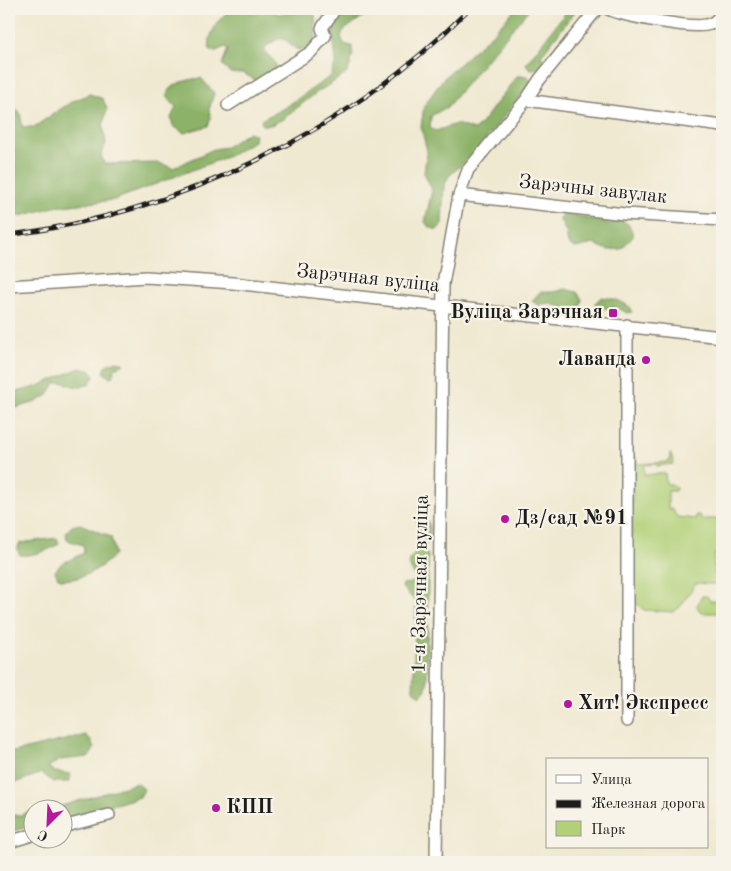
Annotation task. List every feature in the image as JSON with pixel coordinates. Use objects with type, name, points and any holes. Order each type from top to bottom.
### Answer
[{"type":"street","points":[[228,105],[311,52],[322,42],[325,36],[322,28],[324,22],[335,9]]},
{"type":"street","name":"1-я Зарэчная вуліца","points":[[436,862],[443,284],[460,195],[468,170],[526,100],[540,79],[596,9]]},
{"type":"street","points":[[608,9],[620,14],[690,25],[710,24],[722,14]]},
{"type":"street","points":[[526,100],[722,126]]},
{"type":"street","name":"Зарэчны завулак","points":[[460,195],[553,207],[722,220]]},
{"type":"street","name":"Зарэчная вуліца","points":[[9,286],[146,277],[233,283],[627,325],[722,337]]},
{"type":"street","points":[[627,325],[627,721]]},
{"type":"street","points":[[72,824],[109,814]]},
{"type":"street","points":[[9,842],[22,838]]},
{"type":"green space","points":[[233,9],[271,9],[279,14],[287,9],[294,12],[307,9],[315,15],[316,40],[311,47],[298,50],[284,39],[277,40],[268,45],[264,51],[275,62],[276,71],[257,81],[243,73],[230,73],[222,64],[228,49],[225,47],[214,52],[210,50],[209,45],[215,26],[223,16]]},
{"type":"green space","points":[[346,9],[372,10],[343,31],[341,37],[344,44],[352,46],[353,53],[346,74],[316,93],[283,119],[271,125],[262,125],[261,120],[284,108],[331,76],[336,62],[333,35],[335,20]]},
{"type":"green space","points":[[515,9],[529,9],[447,107],[431,116],[430,128],[436,131],[456,124],[474,130],[480,125],[517,76],[528,76],[531,83],[473,155],[449,176],[444,186],[442,225],[437,230],[429,227],[425,222],[432,190],[424,173],[427,151],[421,127],[424,106],[443,79],[492,34]]},
{"type":"green space","points":[[568,9],[577,9],[540,57],[545,59],[568,31],[572,33],[546,68],[530,69],[526,64]]},
{"type":"green space","points":[[201,78],[214,93],[209,110],[211,118],[208,126],[184,133],[173,126],[171,118],[176,107],[167,97],[168,92],[175,85],[191,79]]},
{"type":"green space","points":[[90,94],[103,99],[107,109],[103,126],[106,143],[101,154],[104,164],[159,163],[173,168],[214,149],[226,147],[249,132],[255,135],[254,141],[229,156],[114,200],[54,207],[21,216],[9,217],[9,101],[21,114],[22,127],[34,127],[71,102]]},
{"type":"green space","points":[[565,214],[596,220],[619,220],[628,224],[633,237],[621,249],[608,250],[593,244],[576,248],[568,244],[566,232],[560,220],[561,216]]},
{"type":"green space","points":[[565,289],[577,292],[582,299],[580,307],[573,311],[548,303],[539,305],[532,301],[540,292],[553,292]]},
{"type":"green space","points":[[601,297],[621,302],[631,308],[632,312],[627,313],[616,307],[599,309],[595,303]]},
{"type":"green space","points":[[117,361],[124,364],[115,368],[113,376],[109,377],[104,373],[106,365]]},
{"type":"green space","points":[[80,368],[92,371],[94,377],[90,383],[77,387],[61,382],[54,384],[48,395],[36,402],[9,410],[9,394],[36,387]]},
{"type":"green space","points":[[670,453],[674,461],[673,464],[644,465],[644,475],[665,473],[666,483],[676,487],[675,491],[668,491],[668,508],[672,509],[677,517],[695,519],[696,515],[699,515],[701,519],[722,519],[722,555],[714,555],[714,574],[722,574],[722,585],[696,583],[680,607],[673,612],[644,610],[633,601],[631,581],[633,457],[636,457],[637,464],[666,462],[670,461]]},
{"type":"green space","points":[[419,516],[424,518],[430,526],[430,535],[423,549],[428,555],[427,684],[425,691],[420,696],[413,690],[416,602],[402,588],[403,584],[411,583],[416,578],[409,564],[419,547],[417,520]]},
{"type":"green space","points":[[80,524],[111,537],[115,554],[89,574],[73,579],[65,580],[58,578],[55,571],[61,564],[84,553],[83,545],[67,540],[66,532],[72,526]]},
{"type":"green space","points":[[57,538],[59,544],[31,555],[20,555],[17,549],[20,543]]},
{"type":"green space","points":[[702,596],[707,596],[710,601],[722,601],[722,613],[701,613],[697,606]]},
{"type":"green space","points":[[86,735],[91,740],[94,749],[89,757],[60,760],[48,767],[55,772],[70,774],[70,782],[53,782],[42,773],[9,785],[9,753]]},
{"type":"green space","points":[[137,783],[144,789],[140,797],[72,816],[72,803]]},
{"type":"green space","points":[[9,815],[21,815],[22,829],[9,832]]},
{"type":"railway","points":[[9,235],[73,224],[136,208],[198,186],[258,160],[316,129],[370,93],[422,53],[469,9]]},
{"type":"place","name":"Вуліца Зарэчная","points":[[613,313]]},
{"type":"place","name":"Лаванда","points":[[646,360]]},
{"type":"place","name":"Дз/сад №91","points":[[505,519]]},
{"type":"place","name":"Хит! Экспресс","points":[[568,704]]},
{"type":"place","name":"КПП","points":[[216,808]]}]
